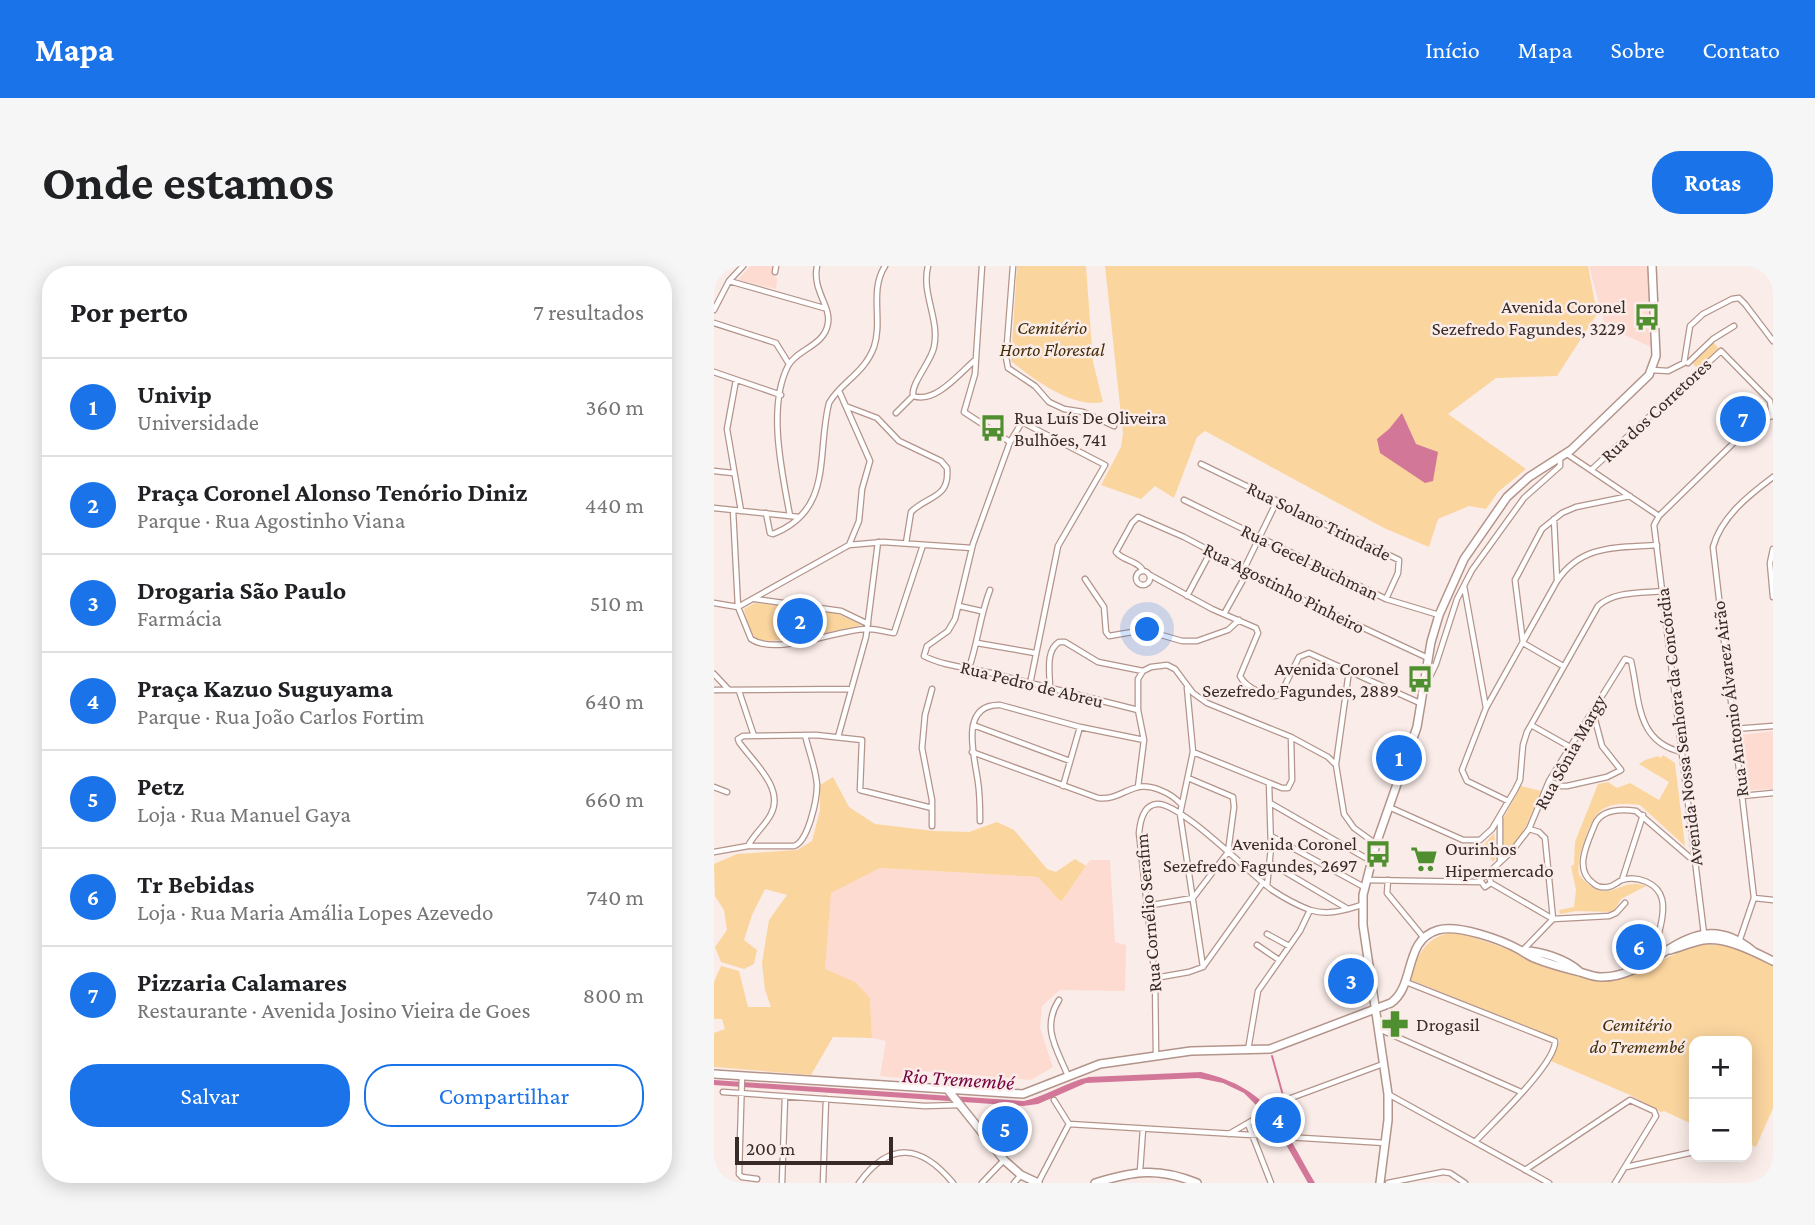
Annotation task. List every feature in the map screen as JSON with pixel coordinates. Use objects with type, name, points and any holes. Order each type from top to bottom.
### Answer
[{"type":"main road","points":[[1380,1183],[1388,1094],[1362,905],[1376,844],[1415,736],[1423,704],[1428,658],[1439,615],[1464,559],[1507,497],[1529,477],[1564,456],[1644,381],[1652,370],[1656,356],[1652,266]]},
{"type":"main road","points":[[714,1074],[949,1092],[1023,1094],[1092,1066],[1198,1050],[1259,1051],[1280,1046],[1376,1010],[1396,999],[1406,982],[1416,947],[1424,937],[1436,930],[1453,929],[1479,935],[1522,951],[1536,952],[1595,976],[1611,976],[1654,957],[1678,942],[1704,936],[1718,934],[1740,942],[1752,951]]},
{"type":"main road","points":[[1704,936],[1752,951],[1773,961]]},
{"type":"main road","points":[[949,1092],[1004,1160],[1021,1175],[1038,1183]]},
{"type":"main road","points":[[1095,1183],[1140,1171],[1172,1174],[1197,1183]]},
{"type":"street","points":[[714,310],[729,281],[743,266]]},
{"type":"street","points":[[790,516],[777,431],[781,395],[789,364],[823,336],[828,324],[816,282],[817,266]]},
{"type":"street","points":[[766,513],[771,534],[789,526],[800,517],[817,491],[828,407],[839,391],[855,377],[872,352],[878,325],[877,280],[885,266]]},
{"type":"street","points":[[896,413],[913,396],[913,388],[931,356],[935,339],[926,289],[928,266]]},
{"type":"street","points":[[982,266],[974,380],[964,412],[1010,442]]},
{"type":"street","points":[[1013,266],[1006,357],[1009,368],[1035,386],[1049,402],[1064,409],[1083,412],[1114,426]]},
{"type":"street","points":[[729,281],[825,309]]},
{"type":"street","points":[[1687,361],[1690,326],[1710,310],[1732,299],[1739,299],[1745,304],[1773,341]]},
{"type":"street","points":[[714,323],[776,343],[789,364]]},
{"type":"street","points":[[1652,370],[1673,370],[1734,326]]},
{"type":"street","name":"Rua dos Corretores","points":[[1591,470],[1722,352],[1770,401],[1772,416]]},
{"type":"street","points":[[913,396],[923,398],[932,394],[951,382],[975,360]]},
{"type":"street","points":[[1687,361],[1699,370]]},
{"type":"street","points":[[714,372],[781,395]]},
{"type":"street","points":[[736,380],[727,429],[741,511]]},
{"type":"street","points":[[839,391],[848,407],[859,440],[870,459],[861,497],[859,521],[849,545]]},
{"type":"street","points":[[848,407],[880,420],[899,441],[941,461],[947,468],[947,481],[942,493],[911,512],[906,543]]},
{"type":"street","points":[[1424,687],[1436,664],[1457,599],[1486,548],[1518,504],[1560,466],[1564,456],[1591,470],[1659,516],[1753,424],[1772,416]]},
{"type":"street","points":[[981,611],[959,606],[972,548],[1010,442],[1023,422],[1105,465],[1058,546],[1030,684]]},
{"type":"street","name":"Rua Solano Trindade","points":[[1202,464],[1399,560],[1398,573],[1386,598]]},
{"type":"street","points":[[714,471],[733,473]]},
{"type":"street","name":"Rua Antonio Álvarez Airão","points":[[1740,942],[1754,898],[1713,547],[1720,528],[1739,506],[1773,477]]},
{"type":"street","points":[[1522,643],[1515,580],[1536,538],[1554,518],[1586,504],[1630,496]]},
{"type":"street","name":"Rua Gecel Buchman","points":[[1184,500],[1386,598],[1439,615]]},
{"type":"street","points":[[1224,614],[1277,501]]},
{"type":"street","points":[[714,508],[800,517]]},
{"type":"street","points":[[733,510],[738,607],[751,639],[763,644],[789,643],[868,626]]},
{"type":"street","name":"Avenida Nossa Senhora da Concórdia","points":[[1659,516],[1654,525],[1704,936]]},
{"type":"street","name":"Rua Agostinho Pinheiro","points":[[1142,569],[1116,552],[1132,523],[1140,517],[1309,603],[1428,658]]},
{"type":"street","points":[[1554,518],[1557,581]]},
{"type":"street","points":[[714,603],[738,607],[849,545],[878,542],[972,548]]},
{"type":"street","points":[[838,737],[868,626],[878,542]]},
{"type":"street","points":[[754,599],[841,611],[868,626],[891,633],[895,631],[923,545]]},
{"type":"street","points":[[1508,801],[1475,786],[1464,776],[1462,770],[1486,708],[1557,581],[1570,564],[1585,554],[1605,549],[1657,545]]},
{"type":"street","points":[[1773,549],[1770,563],[1773,597]]},
{"type":"street","points":[[1187,596],[1211,551]]},
{"type":"street","points":[[1150,575],[1145,585],[1139,586],[1136,579],[1142,569],[1187,596],[1256,628],[1258,633],[1240,676],[1246,685],[1274,697],[1280,695],[1299,657],[1306,653],[1423,704]]},
{"type":"street","points":[[1085,579],[1104,607],[1106,632],[1109,636],[1144,630],[1182,641],[1197,641],[1228,630],[1239,621]]},
{"type":"street","points":[[1464,585],[1486,708]]},
{"type":"street","points":[[969,668],[982,623],[981,611],[990,590]]},
{"type":"street","points":[[1389,807],[1463,840],[1480,840],[1500,817],[1520,780],[1523,745],[1531,726],[1589,620],[1604,601],[1617,596],[1663,591]]},
{"type":"street","name":"Rua Pedro de Abreu","points":[[959,606],[952,626],[927,646],[925,657],[1138,710]]},
{"type":"street","points":[[1050,688],[1051,653],[1054,645],[1059,642],[1065,642],[1098,662],[1143,671],[1167,665],[1179,673],[1187,686],[1207,703],[1320,751],[1336,765]]},
{"type":"street","points":[[977,643],[1035,653]]},
{"type":"street","points":[[1522,643],[1563,666]]},
{"type":"street","name":"Rua Sônia Margy","points":[[1480,882],[1501,863],[1530,829],[1549,781],[1627,659],[1631,662],[1638,704],[1646,725],[1661,744],[1682,752]]},
{"type":"street","points":[[1138,787],[1144,740],[1138,710],[1137,685],[1143,671]]},
{"type":"street","points":[[1349,671],[1336,765],[1344,814],[1354,828],[1376,844]]},
{"type":"street","points":[[714,674],[730,691]]},
{"type":"street","points":[[1187,686],[1193,751],[1180,814],[1203,967]]},
{"type":"street","points":[[714,690],[851,689]]},
{"type":"street","points":[[932,689],[925,715],[922,748],[932,808],[932,827]]},
{"type":"street","points":[[739,691],[754,736]]},
{"type":"street","points":[[980,821],[980,796],[971,737],[973,725],[984,709],[994,705],[1144,740]]},
{"type":"street","points":[[1549,781],[1567,786],[1613,775],[1620,770],[1602,746],[1593,711]]},
{"type":"street","points":[[973,725],[1070,761]]},
{"type":"street","points":[[1531,726],[1570,747]]},
{"type":"street","points":[[1734,729],[1773,726]]},
{"type":"street","points":[[1063,786],[1080,727]]},
{"type":"street","points":[[748,846],[771,814],[775,797],[770,785],[738,740],[743,736],[838,737],[862,740],[860,790],[932,808]]},
{"type":"street","points":[[714,852],[748,846],[799,845],[810,820],[817,788],[805,736]]},
{"type":"street","points":[[1193,751],[1282,788],[1290,787],[1290,737]]},
{"type":"street","points":[[972,752],[1088,796],[1105,799],[1138,787],[1168,794],[1181,804]]},
{"type":"street","points":[[1146,906],[1193,898],[1228,852],[1233,797],[1188,778]]},
{"type":"street","points":[[1155,978],[1203,967],[1265,884],[1270,863],[1269,782]]},
{"type":"street","points":[[714,787],[727,792]]},
{"type":"street","points":[[1742,796],[1773,793]]},
{"type":"street","points":[[1270,803],[1371,861]]},
{"type":"street","name":"Rua Cornélio Serafim","points":[[1156,1056],[1155,978],[1139,834],[1141,819],[1149,807],[1158,804],[1171,807],[1180,814]]},
{"type":"street","points":[[1654,957],[1663,906],[1660,894],[1649,882],[1622,880],[1609,887],[1596,886],[1582,869],[1587,844],[1597,818],[1603,814],[1628,810],[1643,815],[1695,862]]},
{"type":"street","points":[[1180,814],[1265,884],[1292,902],[1328,914],[1362,905]]},
{"type":"street","points":[[1622,880],[1643,815]]},
{"type":"street","points":[[1500,817],[1501,863]]},
{"type":"street","points":[[1522,951],[1553,919],[1545,838],[1530,829]]},
{"type":"street","points":[[1271,835],[1365,883],[1388,880],[1480,882],[1485,887],[1491,883]]},
{"type":"street","points":[[1270,863],[1348,909]]},
{"type":"street","points":[[1485,876],[1490,878],[1491,883],[1553,919],[1609,916],[1625,903]]},
{"type":"street","points":[[1388,880],[1387,893],[1424,937]]},
{"type":"street","points":[[1754,898],[1773,900]]},
{"type":"street","points":[[1248,1051],[1256,997],[1310,910]]},
{"type":"street","points":[[1267,933],[1289,946]]},
{"type":"street","points":[[1257,945],[1279,960]]},
{"type":"street","points":[[1406,982],[1555,1041],[1553,1053],[1540,1072],[1475,1142]]},
{"type":"street","points":[[1059,1000],[1051,1013],[1049,1026],[1068,1076]]},
{"type":"street","points":[[1379,1028],[1521,1092]]},
{"type":"street","points":[[1227,1135],[1291,1098],[1384,1064]]},
{"type":"street","points":[[742,1077],[739,1174],[757,1180]]},
{"type":"street","points":[[723,1092],[742,1090],[785,1097],[925,1106],[958,1104]]},
{"type":"street","points":[[1388,1094],[1549,1183]]},
{"type":"street","points":[[782,1183],[785,1097]]},
{"type":"street","points":[[823,1183],[826,1099]]},
{"type":"street","points":[[1054,1100],[1069,1124]]},
{"type":"street","points":[[1525,1170],[1630,1100],[1656,1113],[1655,1119],[1615,1183]]},
{"type":"street","points":[[1250,1122],[1271,1183]]},
{"type":"street","points":[[1069,1124],[1385,1143]]},
{"type":"street","points":[[1038,1183],[1069,1124]]},
{"type":"street","points":[[1140,1171],[1143,1129]]},
{"type":"street","points":[[859,1183],[880,1160],[901,1153],[914,1153],[929,1158],[953,1183]]},
{"type":"street","points":[[1625,1167],[1689,1153]]},
{"type":"street","points":[[982,1183],[1004,1160]]},
{"type":"street","points":[[1388,1183],[1446,1172],[1465,1183]]},
{"type":"street","points":[[1014,1183],[1021,1175]]},
{"type":"street","points":[[1424,1183],[1427,1175]]},
{"type":"shaded area","points":[[750,266],[773,266],[773,275],[777,279],[776,289],[738,280]]},
{"type":"shaded area","points":[[1589,266],[1648,266],[1651,347],[1605,326]]},
{"type":"shaded area","points":[[1402,413],[1416,444],[1438,452],[1433,481],[1425,483],[1380,453],[1377,439]]},
{"type":"shaded area","points":[[1773,731],[1773,789],[1748,790],[1742,735]]},
{"type":"shaded area","points":[[1090,860],[1110,860],[1115,942],[1126,945],[1125,991],[1060,990],[1042,1006],[1040,1028],[1053,1067],[1031,1080],[911,1070],[911,1079],[880,1076],[886,1041],[872,1038],[870,998],[825,969],[830,893],[880,868],[1038,877],[1061,902]]},
{"type":"shaded area","points":[[1201,1072],[1225,1079],[1259,1099],[1283,1127],[1315,1183],[1308,1183],[1273,1122],[1244,1093],[1223,1083],[1198,1078],[1086,1083],[1038,1104],[1023,1106],[714,1085],[714,1080],[1024,1101],[1089,1077]]},
{"type":"green space","name":"Cemitério Horto Florestal","points":[[1017,266],[1086,266],[1093,362],[1103,402],[1091,403],[1067,397],[1042,384],[1011,361]]},
{"type":"green space","points":[[1105,266],[1588,266],[1597,314],[1557,376],[1496,378],[1448,414],[1526,469],[1498,492],[1486,509],[1469,506],[1438,519],[1429,547],[1384,528],[1205,431],[1197,437],[1174,498],[1155,486],[1141,499],[1101,485],[1121,447],[1123,434]]},
{"type":"green space","points":[[1712,341],[1720,350],[1698,369],[1690,361]]},
{"type":"green space","points":[[755,603],[836,613],[862,625],[809,636],[766,641],[755,637],[746,617],[744,609]]},
{"type":"green space","points":[[1663,755],[1675,763],[1685,846],[1640,805],[1609,806],[1592,822],[1579,858],[1579,875],[1598,890],[1613,890],[1636,884],[1646,886],[1621,899],[1613,912],[1576,911],[1560,914],[1559,910],[1574,907],[1576,890],[1571,866],[1574,865],[1575,842],[1598,784],[1608,782],[1617,788],[1630,783],[1659,800],[1669,782],[1639,764],[1658,756],[1661,758]]},
{"type":"green space","points":[[833,777],[849,807],[875,824],[969,832],[997,822],[1014,830],[1047,869],[1056,872],[1075,859],[1086,866],[1061,902],[1038,877],[880,868],[831,893],[825,969],[855,982],[870,998],[872,1038],[833,1037],[811,1075],[714,1067],[714,1033],[725,1029],[722,1019],[714,1019],[714,982],[721,966],[739,971],[748,1007],[771,1007],[765,990],[762,963],[769,920],[787,895],[765,889],[752,915],[744,940],[757,950],[754,964],[744,969],[721,962],[715,947],[727,930],[724,910],[715,896],[714,864],[737,854],[797,850],[812,841],[820,810],[820,785]]},
{"type":"green space","points":[[1521,786],[1541,791],[1520,840],[1503,851],[1503,819]]},
{"type":"green space","points":[[1494,833],[1497,856],[1493,862],[1482,847]]},
{"type":"green space","name":"Cemitério do Tremembé","points":[[1458,932],[1597,980],[1624,978],[1686,949],[1706,944],[1730,946],[1773,964],[1773,1108],[1756,1147],[1752,1145],[1752,1036],[1689,1036],[1689,1123],[1551,1061],[1560,1040],[1411,980],[1420,953],[1439,936]]},
{"type":"green space","points":[[1286,1108],[1292,1130],[1257,1129],[1256,1126]]},
{"type":"waterway","points":[[1272,1056],[1284,1099]]},
{"type":"waterway","points":[[1283,1128],[1287,1116],[1285,1104]]},
{"type":"place","name":"Avenida Coronel Sezefredo Fagundes, 3229","points":[[1647,317]]},
{"type":"place","name":"Pizzaria Calamares","points":[[1743,419]]},
{"type":"place","name":"Rua Luís De Oliveira Bulhões, 741","points":[[993,428]]},
{"type":"place","name":"Praça Coronel Alonso Tenório Diniz","points":[[800,621]]},
{"type":"place","name":"Avenida Coronel Sezefredo Fagundes, 2889","points":[[1420,679]]},
{"type":"place","name":"Univip","points":[[1399,758]]},
{"type":"place","name":"Avenida Coronel Sezefredo Fagundes, 2697","points":[[1378,854]]},
{"type":"place","name":"Ourinhos Hipermercado","points":[[1424,859]]},
{"type":"place","name":"Tr Bebidas","points":[[1639,947]]},
{"type":"place","name":"Drogaria São Paulo","points":[[1351,981]]},
{"type":"place","name":"Drogasil","points":[[1395,1024]]},
{"type":"place","name":"Praça Kazuo Suguyama","points":[[1278,1120]]},
{"type":"place","name":"Petz","points":[[1005,1129]]},
{"type":"water label","name":"Rio Tremembé","points":[[958,1079]]}]
